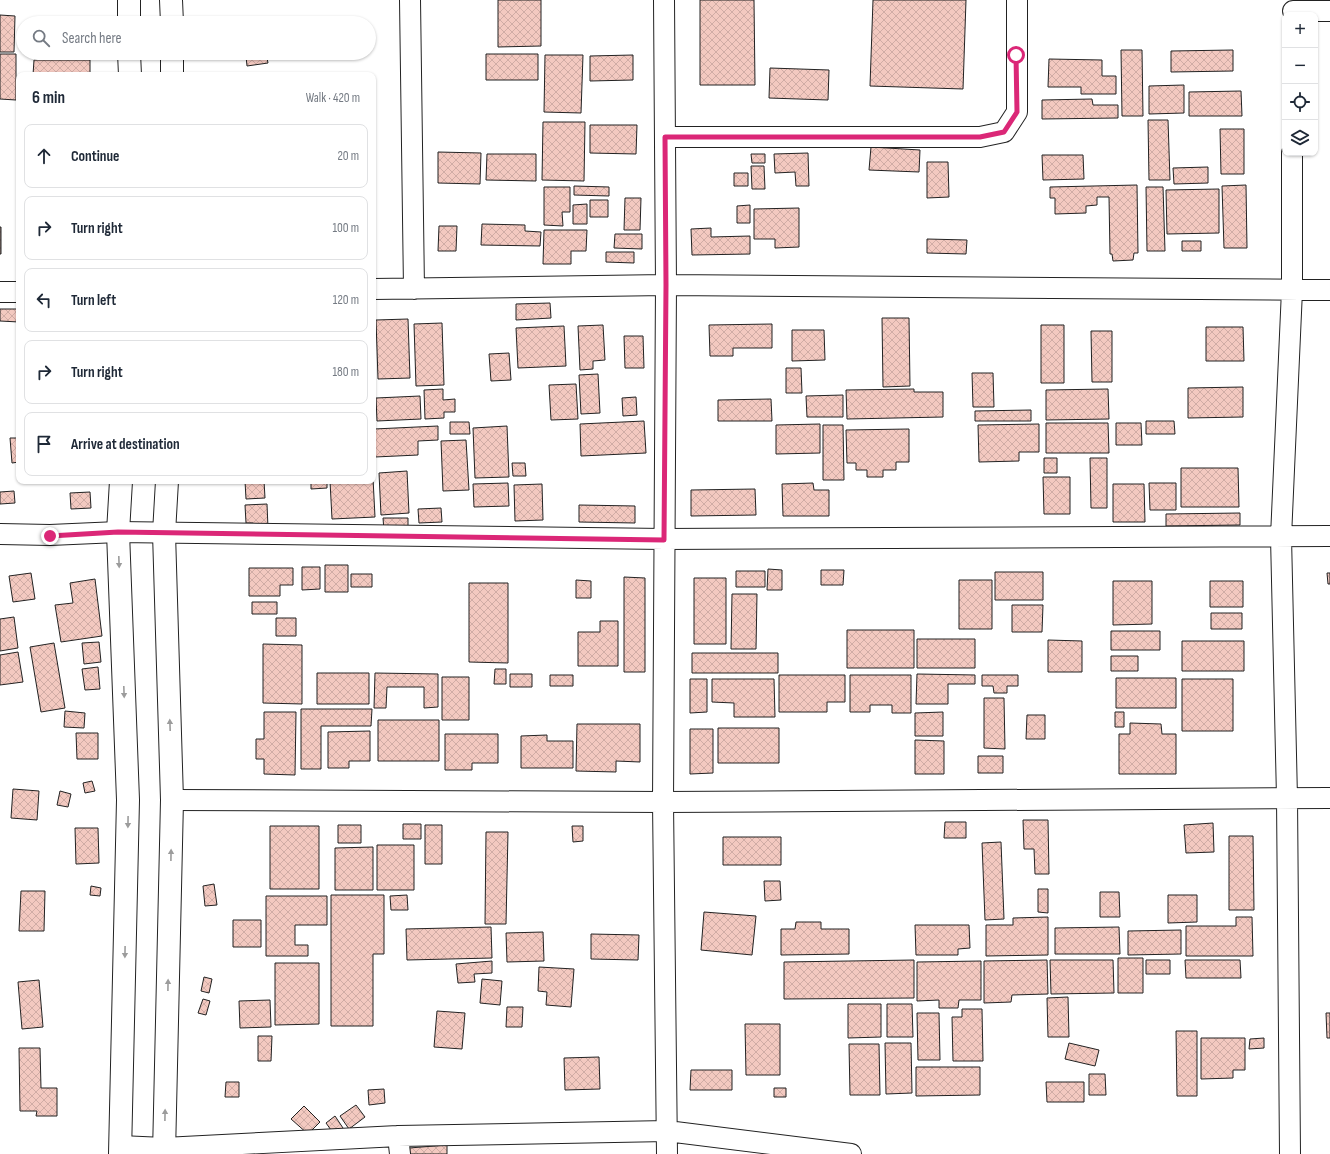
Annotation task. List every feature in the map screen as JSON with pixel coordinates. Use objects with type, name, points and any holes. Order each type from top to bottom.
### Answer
[{"type":"highway","points":[[129,0],[129,16]]},
{"type":"highway","points":[[171,0],[172,16]]},
{"type":"highway","points":[[129,60],[130,72]]},
{"type":"highway","points":[[172,60],[172,72]]},
{"type":"highway","points":[[120,1150],[128,800],[118,532],[121,484]]},
{"type":"highway","points":[[164,1151],[172,800],[164,533],[167,484]]},
{"type":"street","points":[[410,0],[414,289]]},
{"type":"street","points":[[664,0],[666,285],[663,802],[667,1154]]},
{"type":"street","points":[[665,137],[980,137],[1004,132],[1017,112],[1016,0]]},
{"type":"street","points":[[1293,9],[1330,11]]},
{"type":"street","points":[[1290,1154],[1288,798],[1281,537],[1292,290],[1292,156]]},
{"type":"street","points":[[376,289],[666,285],[1330,290]]},
{"type":"street","points":[[0,292],[16,292]]},
{"type":"street","points":[[0,534],[50,536],[118,532],[664,540],[1330,536]]},
{"type":"street","points":[[172,800],[663,802],[1330,798]]},
{"type":"street","points":[[120,1150],[164,1151],[399,1145],[667,1131],[851,1154]]},
{"type":"building","points":[[498,0],[541,0],[541,46],[498,47]]},
{"type":"building","points":[[700,0],[754,0],[755,85],[700,85]]},
{"type":"building","points":[[873,0],[966,0],[963,89],[870,86]]},
{"type":"building","points":[[0,15],[15,16],[14,52],[0,52]]},
{"type":"building","points":[[1121,50],[1142,50],[1143,116],[1122,116]]},
{"type":"building","points":[[1233,50],[1233,71],[1171,72],[1171,51]]},
{"type":"building","points":[[0,54],[16,54],[16,100],[0,99]]},
{"type":"building","points":[[486,54],[538,54],[538,80],[486,80]]},
{"type":"building","points":[[545,55],[583,55],[581,113],[544,112]]},
{"type":"building","points":[[633,55],[633,80],[590,81],[590,56]]},
{"type":"building","points":[[1049,59],[1102,60],[1102,76],[1116,76],[1116,94],[1081,94],[1081,87],[1048,87]]},
{"type":"building","points":[[34,60],[90,60],[90,72],[33,72]]},
{"type":"building","points":[[246,60],[267,60],[268,63],[247,66]]},
{"type":"building","points":[[770,68],[829,70],[828,100],[769,98]]},
{"type":"building","points":[[1184,85],[1184,113],[1149,114],[1149,86]]},
{"type":"building","points":[[1241,91],[1242,116],[1189,116],[1189,92]]},
{"type":"building","points":[[1092,99],[1093,105],[1118,105],[1118,118],[1042,119],[1042,100]]},
{"type":"building","points":[[1148,120],[1168,120],[1170,180],[1149,180]]},
{"type":"building","points":[[543,122],[585,122],[584,181],[542,180]]},
{"type":"building","points":[[590,125],[637,125],[636,154],[590,153]]},
{"type":"building","points":[[1220,129],[1244,129],[1244,174],[1221,174]]},
{"type":"building","points":[[871,147],[920,150],[919,172],[869,170]]},
{"type":"building","points":[[438,152],[481,153],[480,184],[438,183]]},
{"type":"building","points":[[808,153],[809,186],[796,186],[795,172],[775,173],[774,154]]},
{"type":"building","points":[[487,154],[536,154],[536,181],[486,180]]},
{"type":"building","points":[[751,154],[765,154],[765,163],[752,163]]},
{"type":"building","points":[[1042,155],[1083,155],[1084,179],[1043,180]]},
{"type":"building","points":[[927,162],[948,162],[949,197],[927,198]]},
{"type":"building","points":[[751,166],[764,166],[765,189],[752,189]]},
{"type":"building","points":[[1208,167],[1208,183],[1174,184],[1173,168]]},
{"type":"building","points":[[734,173],[748,173],[748,186],[734,186]]},
{"type":"building","points":[[1137,185],[1138,253],[1134,253],[1133,260],[1113,261],[1112,254],[1110,254],[1109,197],[1097,197],[1097,205],[1086,206],[1086,213],[1055,214],[1055,198],[1050,198],[1050,187]]},
{"type":"building","points":[[1246,185],[1247,248],[1224,248],[1222,186]]},
{"type":"building","points":[[574,186],[609,187],[609,196],[574,195]]},
{"type":"building","points":[[544,187],[570,187],[570,212],[562,212],[563,226],[544,225]]},
{"type":"building","points":[[1146,187],[1163,187],[1165,251],[1147,251]]},
{"type":"building","points":[[1219,189],[1219,233],[1167,234],[1166,190]]},
{"type":"building","points":[[625,198],[641,198],[640,230],[624,230]]},
{"type":"building","points":[[590,200],[608,200],[608,217],[590,217]]},
{"type":"building","points":[[587,204],[587,224],[573,224],[573,205]]},
{"type":"building","points":[[750,205],[750,223],[737,223],[737,206]]},
{"type":"building","points":[[799,208],[799,247],[775,248],[775,239],[754,239],[754,209]]},
{"type":"building","points":[[482,224],[525,225],[525,231],[541,232],[540,246],[481,245]]},
{"type":"building","points":[[439,226],[457,226],[456,251],[438,251]]},
{"type":"building","points":[[1,227],[1,254],[0,254]]},
{"type":"building","points":[[711,228],[711,237],[750,236],[750,254],[692,255],[691,229]]},
{"type":"building","points":[[544,230],[587,230],[586,251],[571,251],[571,264],[543,264]]},
{"type":"building","points":[[615,234],[642,234],[642,249],[614,248]]},
{"type":"building","points":[[927,239],[967,240],[966,254],[927,253]]},
{"type":"building","points":[[1182,241],[1201,241],[1201,251],[1182,251]]},
{"type":"building","points":[[606,252],[634,252],[634,263],[606,262]]},
{"type":"building","points":[[550,303],[551,318],[516,320],[516,304]]},
{"type":"building","points":[[0,309],[16,309],[16,322],[0,321]]},
{"type":"building","points":[[882,318],[909,318],[910,386],[883,387]]},
{"type":"building","points":[[408,319],[410,378],[378,379],[376,320]]},
{"type":"building","points":[[442,323],[444,385],[416,386],[414,324]]},
{"type":"building","points":[[772,324],[772,348],[733,348],[733,356],[710,356],[709,325]]},
{"type":"building","points":[[603,325],[605,360],[593,361],[593,369],[580,370],[578,326]]},
{"type":"building","points":[[1041,325],[1064,325],[1064,383],[1041,383]]},
{"type":"building","points":[[564,326],[566,366],[518,368],[516,328]]},
{"type":"building","points":[[1206,327],[1243,327],[1244,361],[1206,361]]},
{"type":"building","points":[[792,330],[824,330],[825,360],[792,361]]},
{"type":"building","points":[[1091,331],[1112,331],[1112,382],[1092,382]]},
{"type":"building","points":[[624,336],[643,336],[644,368],[625,368]]},
{"type":"building","points":[[509,353],[511,380],[491,381],[489,354]]},
{"type":"building","points":[[786,368],[801,368],[802,393],[786,393]]},
{"type":"building","points":[[972,373],[993,373],[994,407],[973,407]]},
{"type":"building","points":[[598,374],[600,413],[581,414],[579,375]]},
{"type":"building","points":[[576,384],[578,419],[551,420],[549,385]]},
{"type":"building","points":[[1243,387],[1243,417],[1188,418],[1188,388]]},
{"type":"building","points":[[443,389],[443,400],[455,399],[455,412],[444,412],[444,418],[425,419],[424,390]]},
{"type":"building","points":[[914,389],[914,392],[943,392],[943,417],[847,419],[846,390]]},
{"type":"building","points":[[1108,389],[1109,419],[1046,420],[1046,390]]},
{"type":"building","points":[[843,395],[843,417],[807,417],[806,396]]},
{"type":"building","points":[[420,396],[421,419],[377,421],[376,398]]},
{"type":"building","points":[[636,397],[637,415],[623,416],[622,398]]},
{"type":"building","points":[[771,399],[772,421],[718,421],[718,400]]},
{"type":"building","points":[[1031,410],[1031,421],[975,421],[975,411]]},
{"type":"building","points":[[644,421],[646,453],[581,456],[580,424]]},
{"type":"building","points":[[1146,421],[1174,421],[1175,434],[1146,434]]},
{"type":"building","points":[[450,422],[469,422],[470,434],[450,434]]},
{"type":"building","points":[[1046,423],[1108,423],[1109,453],[1046,453]]},
{"type":"building","points":[[1116,423],[1141,423],[1142,445],[1116,445]]},
{"type":"building","points":[[820,424],[820,453],[776,454],[776,425]]},
{"type":"building","points":[[1039,424],[1039,452],[1019,452],[1019,461],[979,462],[978,425]]},
{"type":"building","points":[[823,425],[843,425],[844,480],[823,480]]},
{"type":"building","points":[[438,426],[438,440],[418,441],[418,455],[376,457],[376,429]]},
{"type":"building","points":[[507,426],[509,477],[475,478],[473,428]]},
{"type":"building","points":[[909,429],[909,462],[896,462],[896,470],[883,470],[883,477],[867,477],[867,470],[856,470],[856,463],[847,463],[846,430]]},
{"type":"building","points":[[10,438],[16,438],[16,462],[12,463]]},
{"type":"building","points":[[466,440],[469,490],[443,491],[441,441]]},
{"type":"building","points":[[1044,458],[1057,458],[1057,473],[1044,473]]},
{"type":"building","points":[[1090,458],[1107,458],[1107,508],[1091,508]]},
{"type":"building","points":[[512,463],[525,463],[526,476],[513,476]]},
{"type":"building","points":[[1181,468],[1238,468],[1239,507],[1181,507]]},
{"type":"building","points":[[407,471],[409,513],[381,515],[379,473]]},
{"type":"building","points":[[1043,477],[1070,477],[1070,514],[1044,514]]},
{"type":"building","points":[[508,483],[509,506],[474,507],[473,484]]},
{"type":"building","points":[[813,483],[814,490],[829,490],[829,516],[783,516],[782,484]]},
{"type":"building","points":[[1149,483],[1176,483],[1176,510],[1150,510]]},
{"type":"building","points":[[245,484],[264,484],[265,498],[246,499]]},
{"type":"building","points":[[311,484],[327,484],[327,488],[311,489]]},
{"type":"building","points":[[330,484],[373,484],[375,517],[332,519]]},
{"type":"building","points":[[542,484],[543,520],[515,521],[514,485]]},
{"type":"building","points":[[1113,484],[1144,484],[1145,522],[1113,522]]},
{"type":"building","points":[[755,489],[756,515],[691,516],[691,490]]},
{"type":"building","points":[[14,491],[15,503],[0,504],[0,492]]},
{"type":"building","points":[[90,492],[91,508],[71,509],[70,493]]},
{"type":"building","points":[[267,504],[268,528],[253,528],[253,523],[246,523],[245,505]]},
{"type":"building","points":[[579,505],[635,506],[635,523],[579,522]]},
{"type":"building","points":[[441,508],[442,522],[419,523],[418,509]]},
{"type":"building","points":[[1240,513],[1240,525],[1166,526],[1166,514]]},
{"type":"building","points":[[383,518],[408,518],[408,530],[384,531]]},
{"type":"building","points":[[325,565],[348,565],[348,592],[325,592]]},
{"type":"building","points":[[302,567],[320,567],[320,589],[302,590]]},
{"type":"building","points":[[249,568],[293,568],[293,585],[280,585],[280,596],[249,596]]},
{"type":"building","points":[[768,569],[782,570],[782,590],[767,590]]},
{"type":"building","points":[[821,570],[844,570],[843,585],[821,585]]},
{"type":"building","points":[[736,571],[765,571],[765,587],[736,587]]},
{"type":"building","points":[[995,572],[1043,572],[1043,600],[995,600]]},
{"type":"building","points":[[31,573],[35,599],[13,602],[9,576]]},
{"type":"building","points":[[1327,573],[1330,573],[1330,584],[1328,584]]},
{"type":"building","points":[[351,574],[372,574],[372,587],[351,587]]},
{"type":"building","points":[[624,577],[645,578],[645,672],[624,672]]},
{"type":"building","points":[[694,578],[726,578],[726,644],[694,644]]},
{"type":"building","points":[[95,579],[102,636],[61,642],[55,605],[73,603],[70,583]]},
{"type":"building","points":[[576,580],[591,581],[591,598],[576,598]]},
{"type":"building","points":[[959,580],[992,580],[992,629],[959,629]]},
{"type":"building","points":[[1113,581],[1152,581],[1152,624],[1113,625]]},
{"type":"building","points":[[1210,581],[1243,581],[1243,607],[1210,607]]},
{"type":"building","points":[[469,583],[508,583],[508,663],[469,662]]},
{"type":"building","points":[[732,594],[757,594],[756,649],[731,649]]},
{"type":"building","points":[[252,602],[277,602],[277,614],[252,614]]},
{"type":"building","points":[[1012,605],[1043,605],[1042,632],[1012,632]]},
{"type":"building","points":[[1211,613],[1242,613],[1242,629],[1211,629]]},
{"type":"building","points":[[14,617],[18,648],[0,651],[0,619]]},
{"type":"building","points":[[276,618],[296,618],[296,636],[276,636]]},
{"type":"building","points":[[600,621],[618,621],[618,666],[578,666],[578,632],[600,632]]},
{"type":"building","points":[[847,630],[914,630],[914,668],[847,668]]},
{"type":"building","points":[[1111,631],[1160,631],[1160,650],[1111,650]]},
{"type":"building","points":[[917,639],[975,639],[975,668],[917,668]]},
{"type":"building","points":[[1048,640],[1082,641],[1082,672],[1048,672]]},
{"type":"building","points":[[1182,641],[1244,641],[1244,671],[1182,671]]},
{"type":"building","points":[[99,642],[101,662],[84,664],[82,643]]},
{"type":"building","points":[[54,643],[65,708],[41,712],[30,647]]},
{"type":"building","points":[[263,644],[302,645],[302,704],[263,703]]},
{"type":"building","points":[[18,652],[23,682],[0,685],[0,655]]},
{"type":"building","points":[[692,653],[778,653],[778,673],[692,673]]},
{"type":"building","points":[[1111,656],[1138,656],[1138,671],[1111,671]]},
{"type":"building","points":[[98,667],[100,689],[85,690],[82,669]]},
{"type":"building","points":[[495,669],[506,669],[506,684],[494,684]]},
{"type":"building","points":[[317,673],[369,673],[369,704],[317,704]]},
{"type":"building","points":[[375,673],[438,674],[438,707],[424,708],[424,687],[387,687],[386,708],[374,708]]},
{"type":"building","points":[[510,674],[532,674],[532,687],[510,687]]},
{"type":"building","points":[[917,674],[975,675],[975,684],[948,684],[948,704],[916,704]]},
{"type":"building","points":[[550,675],[573,675],[573,686],[550,686]]},
{"type":"building","points":[[779,675],[845,675],[845,702],[827,702],[827,712],[779,712]]},
{"type":"building","points":[[850,675],[911,675],[911,713],[892,713],[892,705],[870,705],[870,712],[850,712]]},
{"type":"building","points":[[982,675],[1018,675],[1018,686],[1007,686],[1007,693],[994,693],[993,686],[982,686]]},
{"type":"building","points":[[442,677],[469,677],[469,720],[442,720]]},
{"type":"building","points":[[1116,678],[1176,678],[1176,708],[1116,708]]},
{"type":"building","points":[[690,679],[707,679],[707,712],[690,713]]},
{"type":"building","points":[[712,679],[774,679],[775,717],[734,717],[734,703],[712,702]]},
{"type":"building","points":[[1182,679],[1233,679],[1233,731],[1182,731]]},
{"type":"building","points":[[984,698],[1004,698],[1005,749],[984,748]]},
{"type":"building","points":[[301,709],[372,709],[371,726],[321,726],[321,769],[301,769]]},
{"type":"building","points":[[65,711],[85,713],[84,728],[64,727]]},
{"type":"building","points":[[264,712],[296,712],[295,775],[264,774],[264,759],[256,759],[256,739],[264,739]]},
{"type":"building","points":[[943,712],[943,736],[915,736],[915,713]]},
{"type":"building","points":[[1115,712],[1124,712],[1124,727],[1115,727]]},
{"type":"building","points":[[1027,715],[1045,715],[1045,739],[1026,739]]},
{"type":"building","points":[[378,720],[439,720],[439,761],[378,761]]},
{"type":"building","points":[[1130,723],[1161,724],[1162,734],[1176,734],[1176,774],[1119,774],[1119,734],[1130,734]]},
{"type":"building","points":[[577,724],[640,724],[640,762],[616,761],[616,772],[576,771]]},
{"type":"building","points":[[718,728],[779,728],[779,763],[718,763]]},
{"type":"building","points":[[690,729],[713,729],[713,773],[690,774]]},
{"type":"building","points":[[370,731],[370,761],[349,761],[349,768],[328,768],[328,732]]},
{"type":"building","points":[[76,733],[98,733],[98,759],[77,759]]},
{"type":"building","points":[[445,734],[498,734],[498,763],[472,763],[472,770],[445,770]]},
{"type":"building","points":[[547,735],[547,741],[573,741],[573,768],[521,768],[521,736]]},
{"type":"building","points":[[915,740],[944,741],[944,774],[915,774]]},
{"type":"building","points":[[978,756],[1003,756],[1003,773],[978,773]]},
{"type":"building","points":[[92,781],[95,791],[85,793],[83,783]]},
{"type":"building","points":[[13,789],[39,791],[37,820],[11,818]]},
{"type":"building","points":[[60,791],[71,794],[68,807],[57,805]]},
{"type":"building","points":[[1023,820],[1048,820],[1049,874],[1035,874],[1034,849],[1024,849]]},
{"type":"building","points":[[945,822],[966,822],[966,838],[944,838]]},
{"type":"building","points":[[1213,823],[1214,852],[1186,853],[1184,825]]},
{"type":"building","points":[[403,824],[421,824],[421,839],[403,839]]},
{"type":"building","points":[[338,825],[361,825],[361,843],[338,843]]},
{"type":"building","points":[[425,825],[442,825],[442,864],[425,864]]},
{"type":"building","points":[[270,826],[319,826],[319,889],[270,889]]},
{"type":"building","points":[[572,826],[583,826],[583,841],[573,842]]},
{"type":"building","points":[[75,828],[98,828],[99,863],[76,864]]},
{"type":"building","points":[[486,832],[508,832],[506,924],[485,924]]},
{"type":"building","points":[[1229,836],[1253,836],[1254,910],[1229,910]]},
{"type":"building","points":[[723,837],[781,837],[781,865],[723,865]]},
{"type":"building","points":[[1001,842],[1004,919],[985,920],[982,843]]},
{"type":"building","points":[[377,845],[414,845],[414,890],[377,890]]},
{"type":"building","points":[[373,847],[373,890],[335,890],[335,848]]},
{"type":"building","points":[[764,881],[780,881],[781,900],[765,901]]},
{"type":"building","points":[[214,884],[217,905],[205,906],[203,886]]},
{"type":"building","points":[[91,886],[101,888],[100,896],[90,895]]},
{"type":"building","points":[[1038,889],[1048,889],[1048,913],[1038,912]]},
{"type":"building","points":[[21,891],[45,891],[44,931],[19,931]]},
{"type":"building","points":[[1100,892],[1119,892],[1120,917],[1100,917]]},
{"type":"building","points":[[331,895],[384,895],[384,954],[373,954],[373,1026],[331,1026]]},
{"type":"building","points":[[407,895],[408,910],[391,910],[390,896]]},
{"type":"building","points":[[1168,895],[1197,895],[1197,922],[1168,923]]},
{"type":"building","points":[[266,896],[327,896],[327,925],[295,925],[295,945],[308,945],[308,956],[266,956]]},
{"type":"building","points":[[704,912],[756,916],[752,955],[701,950]]},
{"type":"building","points":[[1048,917],[1048,955],[986,956],[986,925],[1013,925],[1013,918]]},
{"type":"building","points":[[1236,917],[1252,917],[1253,956],[1186,956],[1186,926],[1236,926]]},
{"type":"building","points":[[233,920],[261,920],[261,947],[233,947]]},
{"type":"building","points":[[796,922],[821,922],[821,929],[849,929],[849,954],[781,955],[781,929],[795,929]]},
{"type":"building","points":[[915,925],[969,925],[970,948],[958,949],[958,955],[916,955]]},
{"type":"building","points":[[491,927],[492,958],[407,960],[406,929]]},
{"type":"building","points":[[1119,927],[1120,954],[1055,954],[1055,928]]},
{"type":"building","points":[[1181,930],[1181,954],[1128,955],[1128,931]]},
{"type":"building","points":[[543,932],[544,961],[507,962],[506,933]]},
{"type":"building","points":[[591,934],[639,935],[638,960],[591,959]]},
{"type":"building","points":[[1118,958],[1143,958],[1143,993],[1118,993]]},
{"type":"building","points":[[914,960],[914,998],[784,999],[784,962]]},
{"type":"building","points":[[1047,960],[1048,994],[1012,995],[1011,1002],[984,1003],[984,961]]},
{"type":"building","points":[[1050,960],[1113,960],[1114,993],[1051,994]]},
{"type":"building","points":[[1146,960],[1170,960],[1170,974],[1146,974]]},
{"type":"building","points":[[1185,960],[1240,960],[1241,978],[1186,978]]},
{"type":"building","points":[[492,961],[492,973],[474,974],[475,982],[458,983],[456,964]]},
{"type":"building","points":[[981,961],[981,1000],[959,1000],[958,1008],[939,1008],[939,1000],[917,1001],[917,962]]},
{"type":"building","points":[[275,963],[319,963],[319,1024],[275,1025]]},
{"type":"building","points":[[539,967],[574,969],[571,1007],[546,1005],[547,992],[538,991]]},
{"type":"building","points":[[204,977],[212,979],[209,993],[201,991]]},
{"type":"building","points":[[482,979],[502,981],[500,1005],[480,1003]]},
{"type":"building","points":[[39,980],[43,1027],[22,1029],[18,982]]},
{"type":"building","points":[[1068,997],[1069,1037],[1048,1037],[1047,998]]},
{"type":"building","points":[[203,999],[210,1001],[206,1015],[198,1013]]},
{"type":"building","points":[[270,1000],[271,1027],[240,1028],[239,1001]]},
{"type":"building","points":[[848,1004],[881,1004],[881,1037],[848,1038]]},
{"type":"building","points":[[887,1004],[912,1004],[913,1037],[887,1037]]},
{"type":"building","points":[[507,1007],[523,1007],[522,1027],[506,1027]]},
{"type":"building","points":[[962,1009],[982,1009],[983,1061],[953,1061],[952,1017],[962,1017]]},
{"type":"building","points":[[437,1011],[465,1013],[462,1049],[434,1047]]},
{"type":"building","points":[[917,1013],[939,1013],[940,1060],[918,1060]]},
{"type":"building","points":[[1326,1013],[1330,1013],[1330,1038],[1327,1038]]},
{"type":"building","points":[[745,1024],[780,1024],[780,1075],[746,1075]]},
{"type":"building","points":[[1176,1031],[1197,1031],[1197,1096],[1177,1096]]},
{"type":"building","points":[[258,1036],[272,1036],[271,1061],[258,1061]]},
{"type":"building","points":[[1201,1038],[1245,1038],[1245,1070],[1233,1070],[1233,1078],[1201,1079]]},
{"type":"building","points":[[1264,1038],[1264,1048],[1249,1049],[1250,1039]]},
{"type":"building","points":[[885,1043],[911,1043],[912,1093],[886,1094]]},
{"type":"building","points":[[1069,1043],[1099,1050],[1095,1066],[1065,1059]]},
{"type":"building","points":[[849,1044],[879,1044],[880,1095],[850,1095]]},
{"type":"building","points":[[19,1048],[40,1048],[41,1088],[57,1088],[57,1116],[36,1116],[37,1111],[20,1111]]},
{"type":"building","points":[[599,1057],[600,1089],[565,1090],[564,1058]]},
{"type":"building","points":[[916,1067],[980,1067],[980,1095],[916,1096]]},
{"type":"building","points":[[691,1070],[732,1070],[732,1090],[690,1090]]},
{"type":"building","points":[[1089,1074],[1105,1074],[1106,1095],[1089,1095]]},
{"type":"building","points":[[226,1082],[239,1082],[239,1097],[225,1097]]},
{"type":"building","points":[[1046,1082],[1084,1082],[1084,1102],[1047,1102]]},
{"type":"building","points":[[774,1088],[786,1088],[786,1097],[774,1097]]},
{"type":"building","points":[[384,1089],[385,1103],[369,1105],[368,1090]]},
{"type":"building","points":[[356,1105],[365,1117],[349,1129],[340,1116]]},
{"type":"building","points":[[304,1106],[320,1122],[308,1134],[291,1119]]},
{"type":"building","points":[[335,1116],[345,1131],[336,1137],[326,1123]]},
{"type":"building","points":[[447,1145],[447,1154],[410,1154],[409,1148]]},
{"type":"route","points":[[50,536],[118,532],[664,540],[666,285],[665,137],[980,137],[1004,132],[1017,112],[1016,55]]}]
